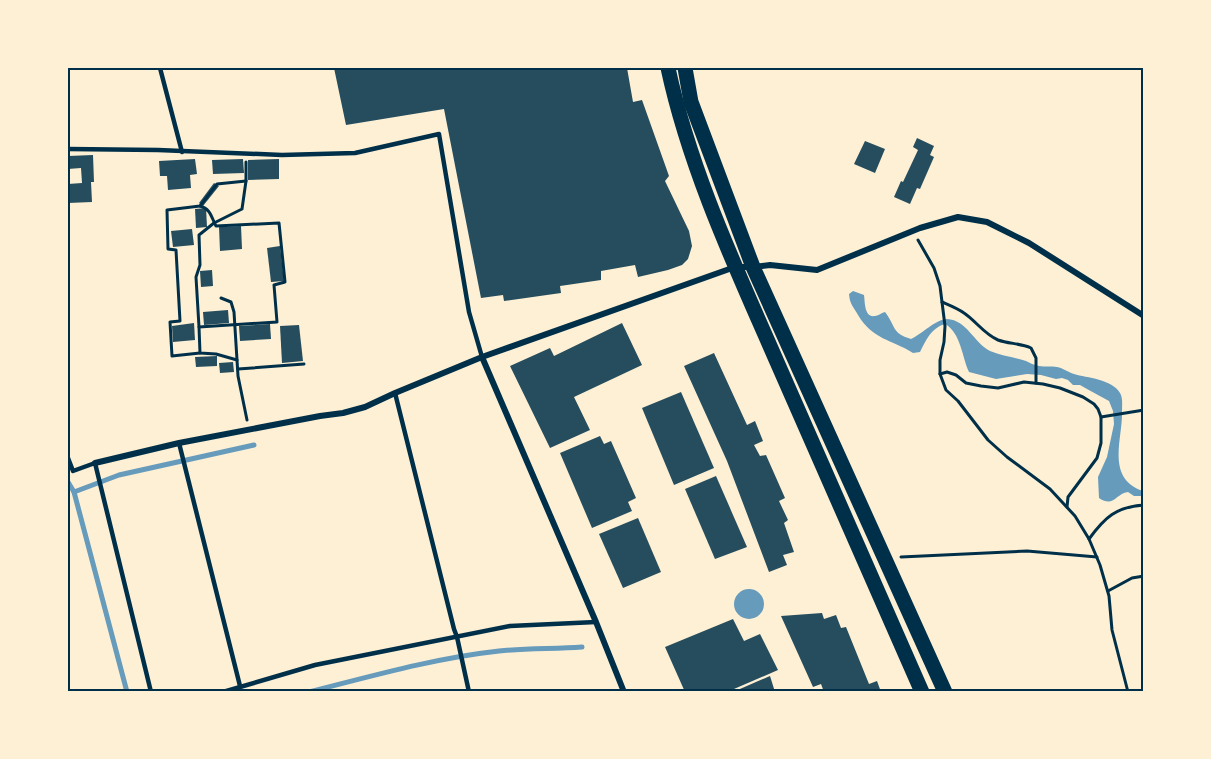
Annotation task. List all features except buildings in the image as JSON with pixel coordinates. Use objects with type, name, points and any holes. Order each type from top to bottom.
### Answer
[{"type":"main road","points":[[668,68],[695,164],[735,267],[922,692]]},
{"type":"main road","points":[[685,68],[691,102],[753,267],[945,692]]},
{"type":"street","points":[[95,463],[179,443],[365,407],[482,357],[735,267],[770,265],[818,270],[913,231],[958,217],[987,222],[1029,243],[1143,316]]},
{"type":"street","points":[[482,357],[624,692]]},
{"type":"lane","points":[[160,68],[182,152]]},
{"type":"lane","points":[[68,149],[246,154],[355,153],[439,134],[469,312],[482,357]]},
{"type":"lane","points":[[395,393],[469,692]]},
{"type":"lane","points":[[179,443],[240,686]]},
{"type":"lane","points":[[68,458],[73,471],[95,463],[151,692]]},
{"type":"lane","points":[[223,692],[315,665],[510,626],[596,622]]},
{"type":"path","points":[[200,353],[196,278],[200,265],[199,235],[214,223],[242,209],[246,181],[246,154]]},
{"type":"path","points":[[200,206],[217,184],[246,181]]},
{"type":"path","points":[[199,327],[277,322],[274,285],[285,282],[279,223],[216,226],[210,213],[206,208],[200,206],[167,210],[168,249],[176,250],[180,321],[170,322],[172,356],[200,353],[216,354],[237,360]]},
{"type":"path","points":[[913,231],[939,277],[945,326],[940,374],[946,390],[958,401],[988,440],[1050,489],[1067,507],[1089,539],[1108,591],[1112,630],[1128,692]]},
{"type":"path","points":[[221,298],[231,302],[234,312],[238,369],[247,421]]},
{"type":"path","points":[[942,302],[963,312],[984,332],[1011,344],[1023,344],[1031,348],[1036,358],[1036,383]]},
{"type":"path","points":[[238,369],[304,364]]},
{"type":"path","points":[[940,374],[947,372],[956,375],[966,383],[998,388],[1018,383],[1036,383],[1060,388],[1094,404],[1101,417],[1101,443],[1097,458],[1068,497],[1067,507]]},
{"type":"path","points":[[1101,417],[1143,410]]},
{"type":"path","points":[[1089,539],[1114,512],[1129,506],[1143,505]]},
{"type":"path","points":[[884,558],[1027,551],[1096,557]]},
{"type":"path","points":[[1108,591],[1132,578],[1143,576]]},
{"type":"water","points":[[853,291],[864,295],[866,308],[871,316],[885,312],[897,332],[905,337],[911,339],[938,321],[954,320],[965,327],[979,343],[990,351],[1037,366],[1059,368],[1099,380],[1116,388],[1122,399],[1120,467],[1124,477],[1131,485],[1143,491],[1143,496],[1134,496],[1128,492],[1108,502],[1099,498],[1098,477],[1107,457],[1114,424],[1109,401],[1062,378],[1027,374],[996,379],[969,372],[955,333],[945,324],[933,331],[920,352],[913,353],[870,330],[851,303],[849,294]]},
{"type":"water","points":[[749,589],[760,593],[764,604],[760,615],[749,619],[738,615],[734,604],[738,593]]},
{"type":"waterway","points":[[74,492],[119,475],[254,445]]},
{"type":"waterway","points":[[68,482],[74,492],[127,692]]},
{"type":"waterway","points":[[309,692],[404,668],[475,654],[582,647]]}]
